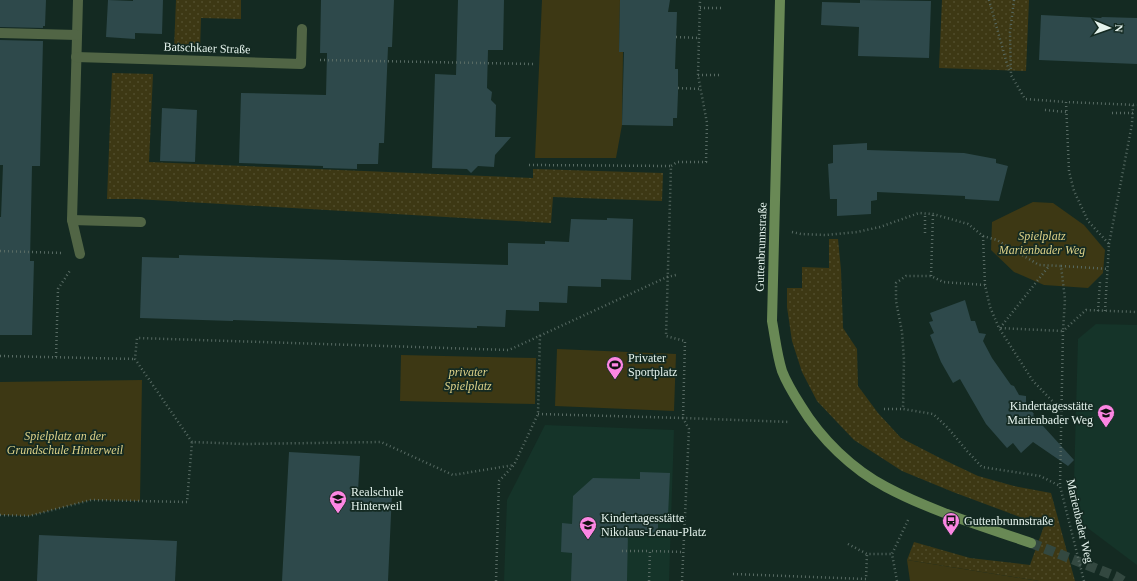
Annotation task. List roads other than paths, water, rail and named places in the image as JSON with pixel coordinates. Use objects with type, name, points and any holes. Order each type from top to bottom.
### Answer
[{"type":"street","points":[[78,0],[72,220],[80,254]]},
{"type":"street","name":"Guttenbrunnstraße","points":[[780,0],[772,321],[782,371],[793,394],[811,423],[826,440],[855,467],[885,487],[917,502],[1031,543]]},
{"type":"street","name":"Batschkaer Straße","points":[[76,57],[301,64],[302,29]]},
{"type":"street","points":[[0,33],[77,35]]},
{"type":"street","points":[[72,220],[141,222]]},
{"type":"tunnel","points":[[1031,543],[1115,576],[1123,581]]},
{"type":"place","name":"Privater Sportplatz","points":[[615,380]]},
{"type":"place","name":"Kindertagesstätte Marienbader Weg","points":[[1106,428]]},
{"type":"place","name":"Realschule Hinterweil","points":[[338,514]]},
{"type":"place","name":"Guttenbrunnstraße","points":[[951,536]]},
{"type":"place","name":"Kindertagesstätte Nikolaus-Lenau-Platz","points":[[588,540]]},
{"type":"park label","name":"Spielplatz Marienbader Weg","points":[[1042,243]]},
{"type":"park label","name":"privater Spielplatz","points":[[468,379]]},
{"type":"park label","name":"Spielplatz an der Grundschule Hinterweil","points":[[65,443]]}]
